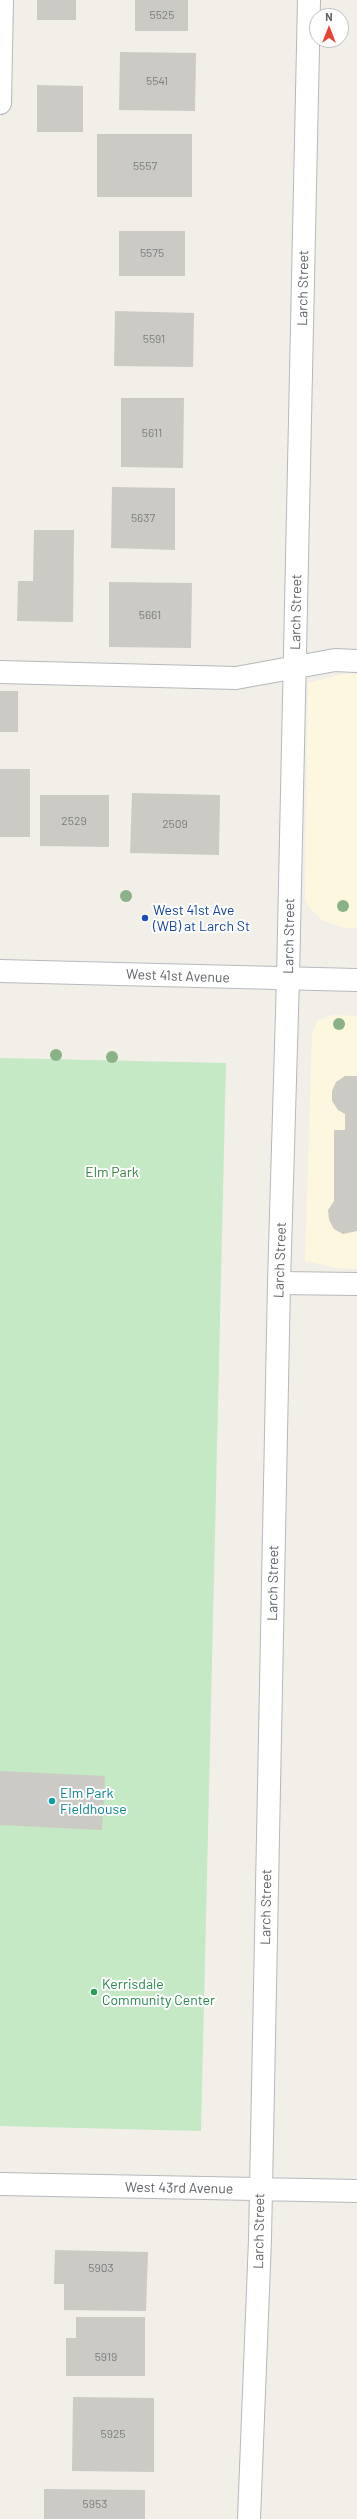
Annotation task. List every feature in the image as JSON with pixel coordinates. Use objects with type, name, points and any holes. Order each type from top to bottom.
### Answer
[{"type":"street","points":[[0,103],[2,0]]},
{"type":"street","name":"Larch Street","points":[[249,2519],[260,2189],[279,1283],[288,978],[309,0]]},
{"type":"street","points":[[0,672],[236,678],[335,660],[357,661]]},
{"type":"street","name":"West 41st Avenue","points":[[0,971],[357,980]]},
{"type":"street","points":[[279,1283],[357,1284]]},
{"type":"street","name":"West 43rd Avenue","points":[[0,2184],[357,2191]]},
{"type":"shaded area","points":[[344,674],[357,674],[357,928],[345,928],[322,920],[308,906],[305,897],[308,683]]},
{"type":"shaded area","points":[[332,1015],[357,1016],[357,1269],[336,1268],[305,1261],[312,1034],[317,1021]]},
{"type":"green space","name":"Elm Park","points":[[0,1058],[226,1063],[201,2131],[0,2126]]},
{"type":"building","points":[[37,0],[76,0],[76,20],[37,20]]},
{"type":"building","points":[[135,0],[188,0],[188,31],[135,31]]},
{"type":"building","points":[[120,52],[196,53],[195,111],[119,110]]},
{"type":"building","points":[[37,85],[83,86],[83,132],[37,132]]},
{"type":"building","points":[[97,134],[192,134],[192,197],[97,197]]},
{"type":"building","points":[[119,231],[185,231],[185,276],[119,276]]},
{"type":"building","points":[[115,311],[194,313],[193,367],[114,366]]},
{"type":"building","points":[[121,398],[184,398],[183,468],[121,467]]},
{"type":"building","points":[[112,487],[175,488],[175,550],[111,548]]},
{"type":"building","points":[[34,530],[74,530],[73,622],[17,621],[18,581],[33,581]]},
{"type":"building","points":[[109,582],[192,583],[191,648],[109,647]]},
{"type":"building","points":[[0,691],[18,691],[18,732],[0,732]]},
{"type":"building","points":[[0,769],[30,769],[30,837],[0,837]]},
{"type":"building","points":[[132,793],[220,795],[219,855],[130,853]]},
{"type":"building","points":[[40,795],[109,795],[109,847],[40,846]]},
{"type":"building","points":[[345,1076],[357,1076],[357,1231],[343,1234],[334,1229],[329,1220],[328,1210],[334,1201],[334,1130],[345,1130],[345,1114],[338,1110],[332,1101],[332,1091],[336,1082]]},
{"type":"building","name":"Elm Park Fieldhouse","points":[[0,1771],[105,1776],[102,1830],[0,1825]]},
{"type":"building","points":[[55,2250],[148,2252],[146,2311],[64,2310],[64,2284],[54,2284]]},
{"type":"building","points":[[76,2317],[145,2317],[145,2376],[66,2376],[66,2338],[76,2338]]},
{"type":"building","points":[[73,2397],[154,2398],[154,2472],[72,2471]]},
{"type":"building","points":[[44,2489],[145,2490],[145,2519],[44,2519]]},
{"type":"place","name":"West 41st Ave (WB) at Larch St","points":[[145,918]]},
{"type":"place","name":"Elm Park Fieldhouse","points":[[52,1801]]},
{"type":"place","name":"Kerrisdale Community Center","points":[[94,1992]]}]
